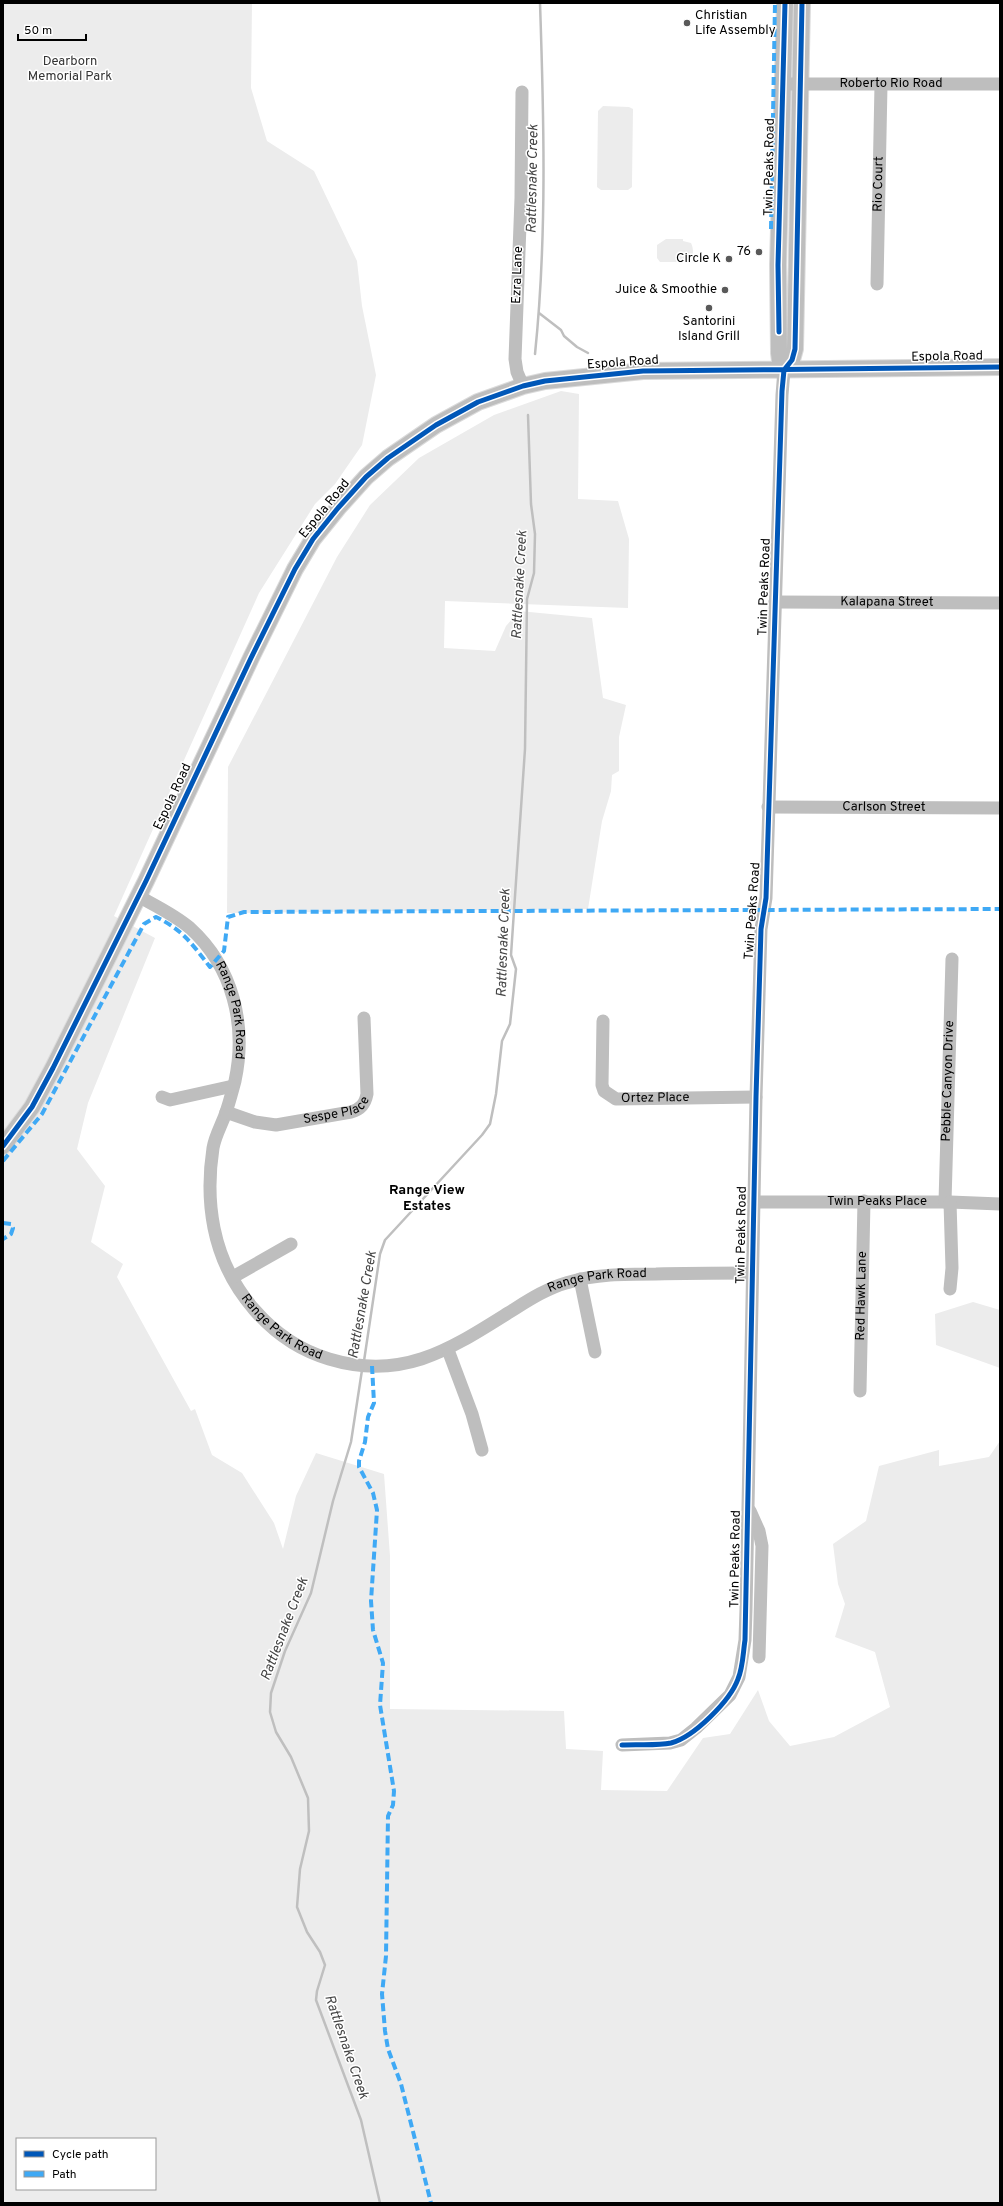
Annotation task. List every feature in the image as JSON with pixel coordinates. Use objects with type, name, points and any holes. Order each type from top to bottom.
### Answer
[{"type":"main road","name":"Twin Peaks Road","points":[[786,3],[778,265],[779,353],[780,361],[784,370],[792,360],[795,349],[802,3]]},
{"type":"main road","name":"Espola Road","points":[[3,1146],[32,1107],[138,896],[283,592],[304,553],[323,526],[377,467],[415,438],[478,402],[523,386],[626,372],[1000,367]]},
{"type":"street","name":"Roberto Rio Road","points":[[783,84],[1000,84]]},
{"type":"street","name":"Rio Court","points":[[877,284],[881,85]]},
{"type":"street","name":"Ezra Lane","points":[[522,92],[521,198],[516,372],[523,386]]},
{"type":"street","name":"Twin Peaks Road","points":[[622,1745],[670,1743],[681,1740],[730,1695],[739,1677],[745,1640],[752,1273],[761,929],[766,898],[784,370]]},
{"type":"street","name":"Kalapana Street","points":[[775,602],[1000,603]]},
{"type":"street","name":"Carlson Street","points":[[768,807],[1000,808]]},
{"type":"street","name":"Range Park Road","points":[[138,896],[189,928],[205,945],[223,970],[232,991],[238,1015],[238,1056],[233,1086],[226,1112],[213,1148],[211,1208],[218,1244],[233,1277],[248,1302],[269,1326],[287,1340],[319,1356],[357,1366],[391,1366],[422,1359],[448,1350],[548,1290],[580,1279],[610,1274],[752,1273]]},
{"type":"street","name":"Pebble Canyon Drive","points":[[950,1290],[952,1268],[947,1202],[952,959]]},
{"type":"street","name":"Sespe Place","points":[[226,1112],[255,1122],[276,1125],[351,1112],[360,1109],[365,1102],[367,1094],[364,1018]]},
{"type":"street","name":"Ortez Place","points":[[603,1021],[602,1085],[610,1096],[616,1098],[756,1097]]},
{"type":"street","points":[[162,1097],[170,1100],[233,1086]]},
{"type":"street","name":"Twin Peaks Place","points":[[754,1202],[864,1201],[1000,1204]]},
{"type":"street","name":"Red Hawk Lane","points":[[860,1391],[864,1201]]},
{"type":"street","points":[[233,1277],[291,1244]]},
{"type":"street","points":[[580,1279],[595,1352]]},
{"type":"street","points":[[448,1350],[472,1414],[482,1450]]},
{"type":"street","name":"Twin Peaks Road","points":[[748,1507],[759,1531],[762,1546],[759,1657]]},
{"type":"green space","name":"Dearborn Memorial Park","points":[[3,3],[252,3],[251,88],[267,141],[314,171],[357,261],[362,306],[376,375],[362,445],[335,484],[315,504],[259,593],[114,916],[155,938],[88,1103],[77,1149],[105,1186],[91,1242],[123,1264],[117,1277],[191,1411],[195,1409],[212,1455],[242,1473],[274,1523],[283,1549],[296,1496],[316,1453],[384,1474],[390,1556],[390,1709],[564,1711],[566,1749],[603,1751],[601,1790],[667,1791],[703,1738],[730,1734],[758,1690],[769,1721],[790,1746],[834,1737],[890,1707],[875,1652],[835,1637],[845,1604],[838,1584],[833,1544],[866,1521],[879,1466],[939,1450],[939,1466],[989,1457],[1000,1441],[1000,2203],[3,2203]]},
{"type":"green space","points":[[603,106],[629,107],[633,109],[632,187],[628,190],[601,190],[597,187],[598,111]]},
{"type":"green space","points":[[666,239],[683,239],[683,241],[691,243],[693,253],[690,260],[688,262],[660,262],[657,258],[657,245]]},
{"type":"green space","points":[[561,391],[579,394],[578,499],[618,501],[629,539],[628,608],[445,601],[444,648],[495,651],[506,626],[519,611],[592,618],[603,698],[626,705],[619,737],[619,771],[612,775],[611,791],[602,821],[588,909],[227,913],[228,767],[337,557],[370,505],[419,458],[494,415]]},
{"type":"green space","points":[[973,1302],[1000,1310],[1000,1368],[936,1345],[935,1314]]},
{"type":"waterway","name":"Rattlesnake Creek","points":[[535,354],[539,310],[544,179],[540,3]]},
{"type":"waterway","points":[[539,313],[561,330],[564,336],[577,347],[588,353]]},
{"type":"waterway","name":"Rattlesnake Creek","points":[[364,1361],[380,1254],[385,1240],[482,1135],[490,1124],[496,1094],[502,1041],[510,1024],[516,969],[511,955],[525,749],[527,599],[534,573],[535,534],[531,504],[528,415]]},
{"type":"waterway","name":"Rattlesnake Creek","points":[[362,1370],[351,1442],[333,1501],[311,1593],[285,1651],[271,1693],[270,1712],[276,1732],[291,1757],[308,1798],[309,1831],[300,1869],[297,1907],[307,1932],[320,1952],[325,1965],[317,1991],[316,2000],[361,2120],[380,2203]]},
{"type":"marked path","points":[[771,229],[775,3]]},
{"type":"marked path","points":[[3,1161],[42,1114],[144,924],[156,917],[180,932],[192,944],[210,967],[224,951],[228,917],[244,912],[1000,909]]},
{"type":"marked path","points":[[3,1223],[11,1224],[13,1228],[11,1234],[3,1239]]},
{"type":"marked path","points":[[372,1366],[374,1403],[368,1417],[365,1442],[359,1461],[359,1467],[373,1493],[377,1510],[371,1601],[373,1630],[383,1663],[380,1705],[394,1791],[393,1805],[388,1816],[386,1956],[382,1994],[388,2049],[401,2084],[431,2203]]},
{"type":"cycle path","points":[[779,332],[778,265],[785,3]]},
{"type":"cycle path","points":[[622,1745],[671,1743],[690,1734],[710,1717],[734,1688],[743,1660],[745,1640],[756,1097],[761,929],[766,898],[782,391],[784,370],[792,360],[795,349],[802,3]]},
{"type":"cycle path","points":[[3,1146],[32,1107],[53,1068],[146,881],[251,658],[295,569],[313,539],[338,508],[366,477],[388,458],[436,425],[478,402],[523,386],[545,381],[643,371],[1000,367]]},
{"type":"place","name":"Christian Life Assembly","points":[[687,23]]},
{"type":"place","name":"76","points":[[759,252]]},
{"type":"place","name":"Circle K","points":[[729,259]]},
{"type":"place","name":"Juice & Smoothie","points":[[725,290]]},
{"type":"place","name":"Santorini Island Grill","points":[[709,308]]},
{"type":"district","name":"Range View Estates","points":[[427,1198]]}]
